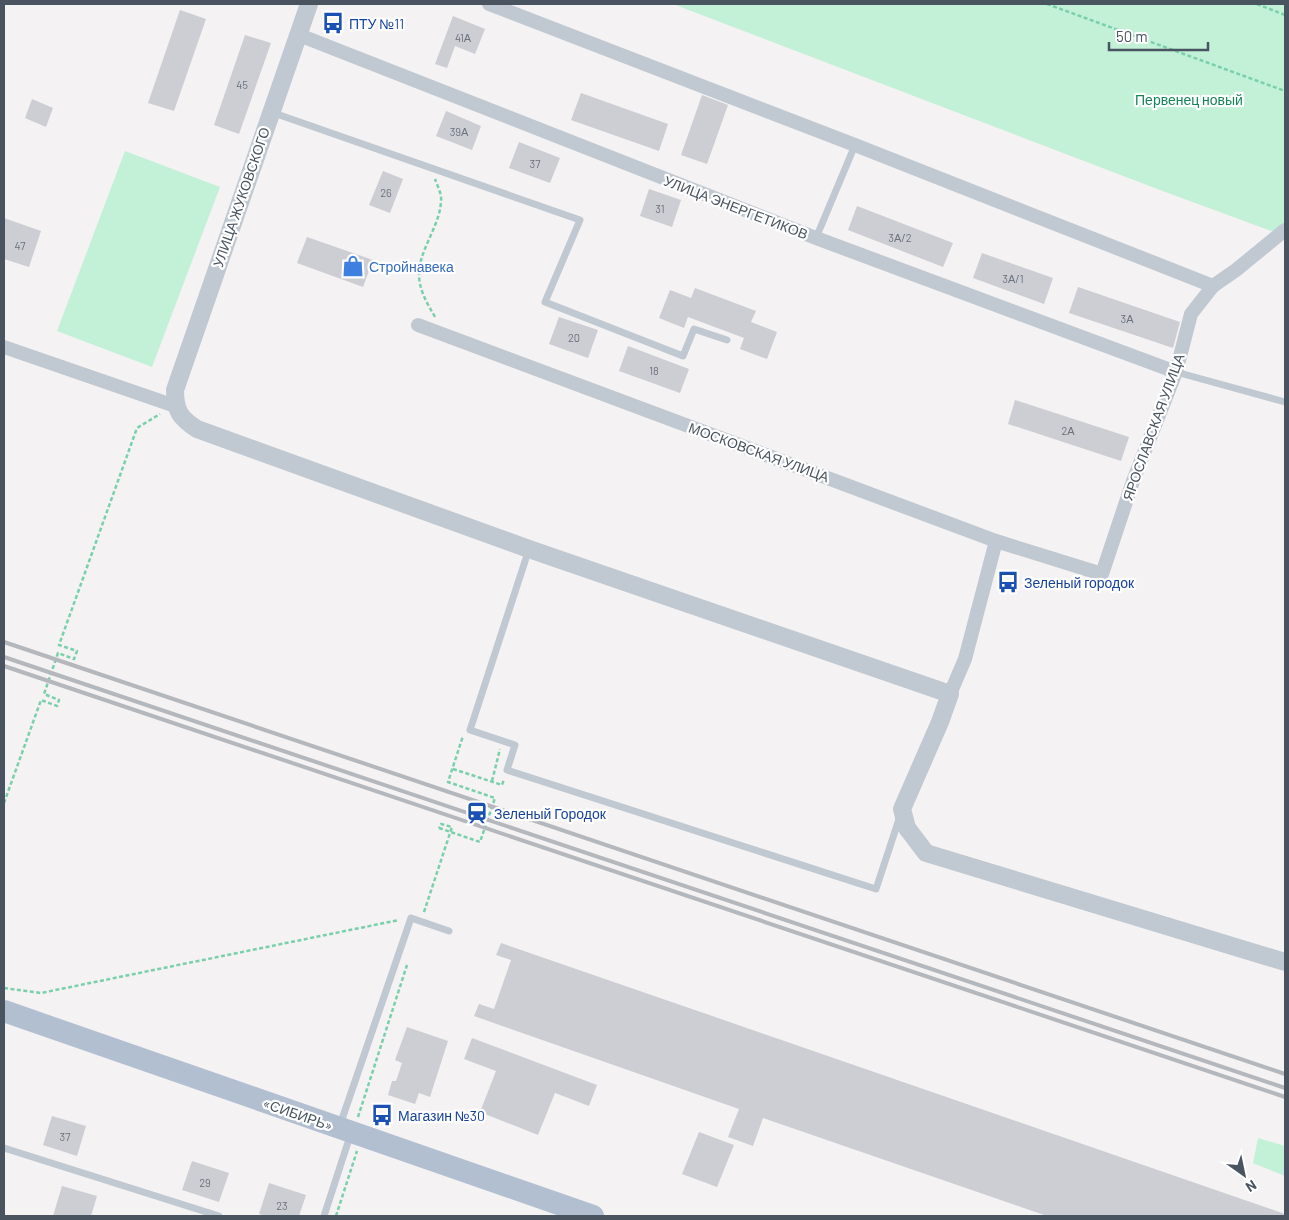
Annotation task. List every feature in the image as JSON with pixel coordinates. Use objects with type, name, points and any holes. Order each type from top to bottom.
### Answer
[{"type":"main road","name":"«СИБИРЬ»","points":[[4,1011],[350,1136],[581,1214]]},
{"type":"street","name":"УЛИЦА ЖУКОВСКОГО","points":[[175,398],[309,4]]},
{"type":"street","points":[[488,4],[855,145],[1213,286]]},
{"type":"street","name":"УЛИЦА ЭНЕРГЕТИКОВ","points":[[299,35],[816,238],[1176,372]]},
{"type":"street","name":"ЯРОСЛАВСКАЯ УЛИЦА","points":[[1102,574],[1133,482],[1176,372],[1191,314],[1213,286],[1285,230]]},
{"type":"street","name":"МОСКОВСКАЯ УЛИЦА","points":[[418,325],[996,541],[1102,574]]},
{"type":"street","points":[[4,347],[175,398],[186,422],[197,429],[530,548],[950,694]]},
{"type":"street","points":[[996,541],[965,658],[940,722],[902,809],[907,828],[926,853],[1285,962]]},
{"type":"lane","points":[[271,112],[580,220],[545,302],[683,356],[694,329],[727,340]]},
{"type":"lane","points":[[816,238],[855,145]]},
{"type":"lane","points":[[1176,372],[1285,402]]},
{"type":"lane","points":[[530,548],[470,730],[515,745],[507,770],[876,889],[902,809]]},
{"type":"lane","points":[[324,1216],[350,1136],[411,918],[449,931]]},
{"type":"lane","points":[[4,1148],[219,1216]]},
{"type":"path","points":[[1047,4],[1285,91]]},
{"type":"path","points":[[1257,4],[1285,15]]},
{"type":"path","points":[[431,168],[442,199],[438,220],[424,254],[419,273],[422,293],[443,334]]},
{"type":"path","points":[[4,803],[41,700],[57,706],[59,700],[44,694],[58,654],[74,659],[77,651],[60,645],[137,428],[175,398]]},
{"type":"path","points":[[439,828],[480,842],[495,798],[448,782],[463,737]]},
{"type":"path","points":[[492,781],[502,741]]},
{"type":"path","points":[[453,769],[502,784],[507,770]]},
{"type":"path","points":[[4,988],[40,993],[411,918]]},
{"type":"path","points":[[336,1216],[350,1136]]},
{"type":"green space","name":"Первенец новый","points":[[673,4],[1285,4],[1285,236],[1160,190]]},
{"type":"green space","points":[[125,151],[220,187],[152,367],[57,331]]},
{"type":"green space","points":[[1258,1138],[1285,1146],[1285,1176],[1253,1163]]},
{"type":"building","points":[[180,10],[206,19],[174,111],[148,103]]},
{"type":"building","points":[[453,16],[485,29],[475,54],[455,46],[447,68],[435,64]]},
{"type":"building","points":[[245,35],[271,43],[239,134],[214,125]]},
{"type":"building","points":[[581,93],[668,124],[659,151],[571,120]]},
{"type":"building","points":[[702,95],[728,105],[707,164],[681,155]]},
{"type":"building","points":[[32,99],[53,108],[46,127],[25,118]]},
{"type":"building","points":[[446,111],[481,126],[472,150],[436,136]]},
{"type":"building","points":[[519,142],[560,158],[550,183],[509,168]]},
{"type":"building","points":[[383,171],[403,179],[390,213],[369,205]]},
{"type":"building","points":[[649,189],[681,200],[672,227],[640,216]]},
{"type":"building","points":[[857,206],[953,243],[943,267],[848,230]]},
{"type":"building","points":[[4,218],[41,231],[29,267],[4,259]]},
{"type":"building","points":[[307,237],[373,260],[363,287],[297,263]]},
{"type":"building","points":[[982,253],[1053,278],[1044,304],[973,278]]},
{"type":"building","points":[[1078,287],[1180,322],[1173,348],[1069,313]]},
{"type":"building","points":[[695,288],[756,311],[751,322],[777,332],[767,359],[740,349],[744,338],[688,317],[684,328],[659,318],[670,290],[691,298]]},
{"type":"building","points":[[559,317],[598,330],[588,358],[549,344]]},
{"type":"building","points":[[628,346],[689,369],[680,393],[619,371]]},
{"type":"building","points":[[1015,400],[1129,437],[1121,461],[1008,424]]},
{"type":"building","points":[[501,943],[1285,1214],[1285,1216],[1047,1216],[763,1118],[753,1146],[728,1137],[739,1109],[474,1016],[479,1004],[494,1009],[511,960],[496,955]]},
{"type":"building","points":[[407,1027],[448,1041],[430,1097],[419,1093],[415,1104],[388,1095],[392,1081],[396,1081],[402,1063],[395,1060]]},
{"type":"building","points":[[472,1038],[597,1085],[589,1106],[555,1093],[538,1135],[480,1112],[496,1071],[464,1059]]},
{"type":"building","points":[[52,1116],[86,1126],[77,1156],[43,1145]]},
{"type":"building","points":[[699,1132],[734,1145],[717,1187],[682,1174]]},
{"type":"building","points":[[192,1161],[229,1173],[219,1202],[182,1190]]},
{"type":"building","points":[[269,1183],[306,1195],[299,1216],[266,1216],[259,1214]]},
{"type":"building","points":[[62,1186],[97,1196],[91,1216],[53,1216]]},
{"type":"railway","points":[[4,642],[1285,1074]]},
{"type":"railway","points":[[4,657],[1285,1088]]},
{"type":"railway","points":[[4,666],[1285,1097]]},
{"type":"place","name":"ПТУ №11","points":[[333,23]]},
{"type":"place","name":"Стройнавека","points":[[353,266]]},
{"type":"place","name":"Зеленый городок","points":[[1008,582]]},
{"type":"place","name":"Зеленый Городок","points":[[477,813]]},
{"type":"place","name":"Магазин №30","points":[[382,1115]]}]
